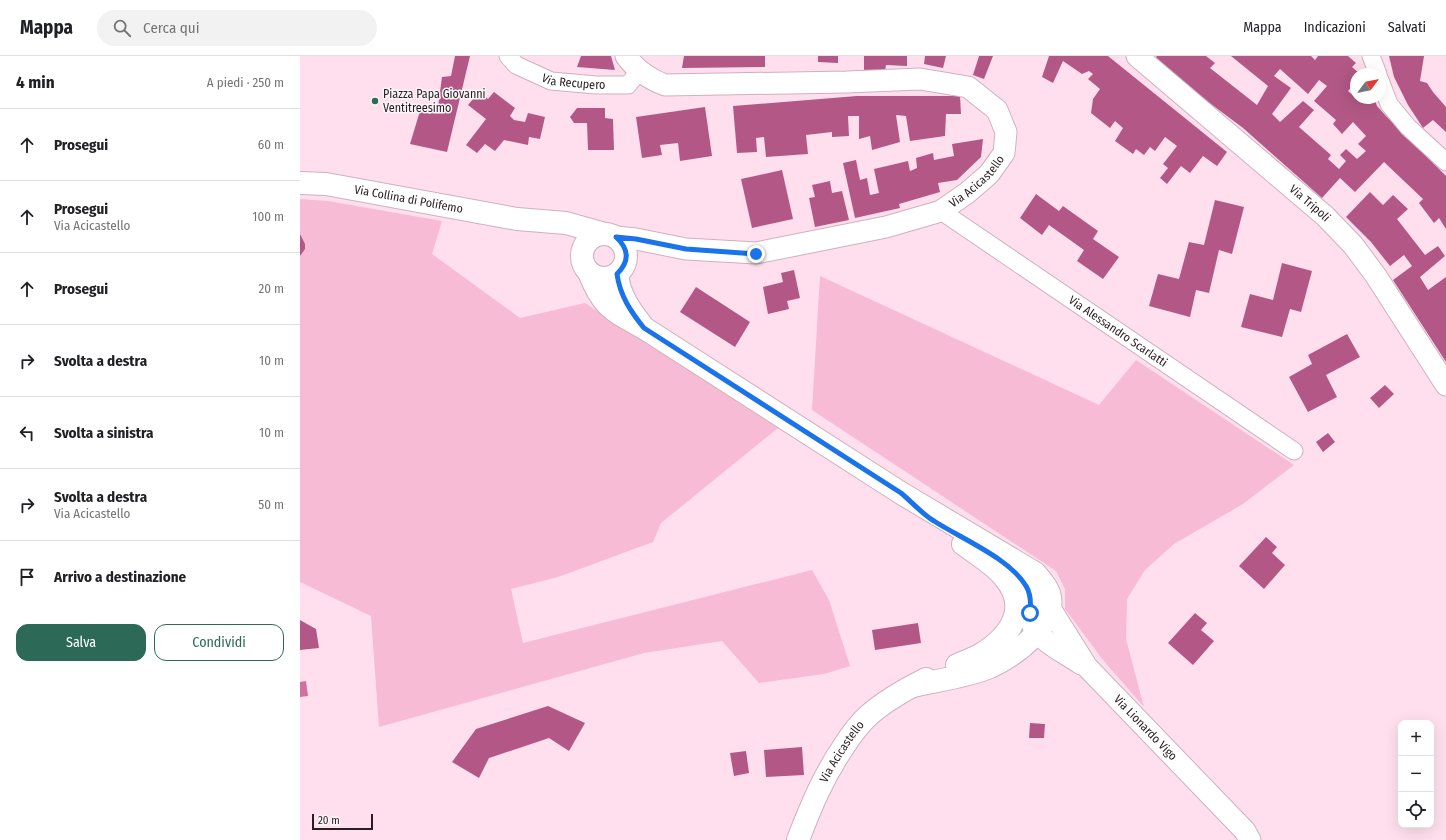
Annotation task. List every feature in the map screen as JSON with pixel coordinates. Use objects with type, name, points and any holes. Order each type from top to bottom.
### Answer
[{"type":"main road","name":"Via Collina di Polifemo","points":[[300,183],[326,184],[517,219]]},
{"type":"main road","points":[[517,219],[566,223],[611,236],[625,248],[627,255],[622,269],[617,274],[610,277],[603,278],[595,276],[571,239],[562,234],[517,219]]},
{"type":"main road","points":[[611,236],[599,234],[588,241],[584,247],[586,263],[595,288],[604,302],[614,312],[644,328],[901,493],[1035,573],[1044,584],[1049,594],[1050,608],[1045,621],[1038,632],[1010,656],[990,666],[968,674],[912,686]]},
{"type":"main road","points":[[617,274],[618,284],[624,300],[644,328]]},
{"type":"main road","points":[[901,493],[1003,575],[1010,585],[1015,597],[1016,612],[1012,624],[1005,636],[992,647],[979,656],[958,664],[912,686]]},
{"type":"main road","name":"Via Acicastello","points":[[798,840],[816,795],[831,765],[850,736],[868,716],[888,700],[912,686]]},
{"type":"street","name":"Via Recupero","points":[[508,56],[516,65],[551,81],[596,85],[628,85],[632,63]]},
{"type":"street","name":"Via Tripoli","points":[[1137,56],[1325,216],[1353,245],[1376,276],[1446,384]]},
{"type":"street","points":[[1371,56],[1376,68]]},
{"type":"street","name":"Via Acicastello","points":[[611,236],[636,239],[686,249],[756,254],[886,227],[941,211],[967,193],[989,174],[1004,153],[1006,132],[997,110],[968,87],[920,79],[847,82],[665,85],[654,81],[632,63]]},
{"type":"street","points":[[1386,96],[1389,104],[1408,127],[1446,162]]},
{"type":"street","name":"Via Alessandro Scarlatti","points":[[941,211],[1294,450]]},
{"type":"street","points":[[933,520],[998,559],[1016,574],[1027,587],[1031,599],[1030,613],[1033,626],[1042,638],[1087,667]]},
{"type":"street","name":"Via Lionardo Vigo","points":[[1050,608],[1087,667],[1245,831],[1250,840]]},
{"type":"shaded area","points":[[300,199],[328,201],[442,221],[432,254],[520,318],[585,303],[778,428],[661,523],[653,542],[558,577],[511,589],[523,643],[812,570],[829,600],[850,666],[824,674],[759,683],[722,641],[644,653],[379,727],[371,616],[300,582]]},
{"type":"shaded area","points":[[820,276],[1099,405],[1136,360],[1294,465],[1243,504],[1174,544],[1145,570],[1127,599],[1126,639],[1144,707],[1103,660],[1065,609],[1065,589],[1056,571],[812,410]]},
{"type":"shaded area","points":[[306,681],[308,696],[300,697],[300,682]]},
{"type":"building","points":[[455,56],[470,56],[447,152],[410,144],[420,111],[430,114],[432,105],[438,107],[442,77],[451,76]]},
{"type":"building","points":[[581,56],[611,56],[615,70],[577,67]]},
{"type":"building","points":[[684,56],[765,56],[765,67],[682,68]]},
{"type":"building","points":[[818,56],[838,56],[838,63],[818,62]]},
{"type":"building","points":[[864,56],[907,56],[907,66],[886,65],[885,71],[864,70]]},
{"type":"building","points":[[925,56],[946,56],[943,68],[924,64]]},
{"type":"building","points":[[979,56],[993,56],[984,79],[973,75]]},
{"type":"building","points":[[1049,56],[1108,56],[1227,152],[1217,166],[1203,156],[1190,173],[1181,166],[1167,184],[1160,178],[1168,168],[1163,164],[1177,146],[1165,137],[1155,151],[1150,147],[1144,155],[1136,149],[1133,154],[1115,141],[1123,128],[1115,121],[1110,128],[1091,113],[1093,99],[1100,89],[1088,79],[1093,74],[1089,71],[1082,74],[1063,61],[1053,83],[1042,77]]},
{"type":"building","points":[[1157,56],[1206,56],[1215,63],[1210,68],[1257,105],[1268,86],[1231,56],[1311,56],[1315,60],[1318,56],[1348,56],[1356,63],[1352,67],[1353,68],[1350,68],[1350,88],[1348,91],[1350,93],[1350,104],[1376,104],[1386,116],[1446,176],[1446,229],[1439,218],[1434,223],[1419,203],[1423,199],[1384,162],[1355,192],[1340,178],[1322,198],[1243,128],[1191,89],[1155,58]],"holes":[[[1280,69],[1308,94],[1319,80],[1327,86],[1314,101],[1336,120],[1333,124],[1342,134],[1353,122],[1366,136],[1358,144],[1366,151],[1357,159],[1346,149],[1340,155],[1346,161],[1339,169],[1328,159],[1331,155],[1299,127],[1314,110],[1303,101],[1280,122],[1272,114],[1291,88],[1274,76]]]},
{"type":"building","points":[[1389,56],[1424,56],[1420,81],[1427,83],[1446,107],[1446,132],[1433,120],[1423,128],[1408,105],[1394,77]]},
{"type":"building","points":[[479,92],[488,99],[494,92],[515,108],[510,116],[514,120],[525,122],[528,113],[545,117],[540,139],[529,137],[528,145],[504,140],[495,151],[485,144],[477,153],[466,145],[486,119],[468,105]]},
{"type":"building","points":[[857,96],[960,96],[961,114],[946,114],[945,136],[910,141],[906,116],[896,115],[900,142],[872,150],[870,136],[859,139],[859,116],[848,116],[849,136],[832,137],[832,132],[806,135],[808,154],[766,157],[764,137],[756,138],[757,152],[737,153],[733,106]]},
{"type":"building","points":[[705,107],[712,156],[680,161],[678,143],[660,145],[662,155],[642,158],[636,117]]},
{"type":"building","points":[[577,108],[605,108],[605,118],[613,119],[614,150],[588,150],[587,123],[574,123],[570,117]]},
{"type":"building","points":[[983,139],[981,157],[957,180],[938,183],[940,192],[899,204],[900,208],[855,218],[843,163],[856,160],[860,180],[867,178],[870,195],[879,193],[874,169],[908,161],[910,171],[917,168],[916,158],[933,153],[934,160],[954,156],[952,144]]},
{"type":"building","points":[[782,170],[793,219],[752,228],[741,179]]},
{"type":"building","points":[[830,181],[832,193],[842,191],[849,220],[815,227],[809,198],[815,197],[812,185]]},
{"type":"building","points":[[1370,192],[1383,205],[1393,195],[1408,209],[1397,219],[1425,255],[1438,246],[1445,256],[1420,277],[1428,290],[1446,277],[1446,362],[1393,280],[1412,266],[1404,255],[1390,266],[1371,242],[1346,217]]},
{"type":"building","points":[[1036,194],[1059,211],[1063,206],[1098,231],[1093,239],[1119,257],[1103,279],[1077,261],[1084,250],[1049,225],[1042,235],[1020,218]]},
{"type":"building","points":[[1215,200],[1244,207],[1232,254],[1219,250],[1209,293],[1196,290],[1190,317],[1149,306],[1158,274],[1179,279],[1189,242],[1204,245]]},
{"type":"building","points":[[300,234],[305,244],[305,249],[300,256]]},
{"type":"building","points":[[1282,263],[1312,271],[1301,312],[1290,309],[1282,337],[1241,327],[1250,294],[1273,300]]},
{"type":"building","points":[[794,270],[800,298],[787,301],[789,309],[768,314],[763,287],[783,282],[781,273]]},
{"type":"building","points":[[696,287],[750,322],[735,347],[680,312]]},
{"type":"building","points":[[1347,334],[1360,357],[1326,375],[1337,397],[1308,412],[1289,377],[1312,364],[1308,355]]},
{"type":"building","points":[[1385,385],[1394,394],[1379,408],[1370,398]]},
{"type":"building","points":[[1328,433],[1335,442],[1323,452],[1316,442]]},
{"type":"building","points":[[1266,537],[1277,547],[1272,553],[1285,565],[1264,589],[1239,566]]},
{"type":"building","points":[[1195,613],[1207,623],[1201,630],[1214,641],[1193,665],[1168,643]]},
{"type":"building","points":[[300,620],[316,629],[319,648],[300,650]]},
{"type":"building","points":[[918,623],[921,643],[875,650],[872,630]]},
{"type":"building","points":[[548,706],[585,723],[569,751],[549,738],[489,758],[479,778],[452,762],[476,729]]},
{"type":"building","points":[[1030,723],[1045,724],[1044,738],[1029,738]]},
{"type":"building","points":[[802,747],[804,775],[766,777],[764,750]]},
{"type":"building","points":[[746,751],[749,773],[734,776],[730,753]]},
{"type":"place","name":"Piazza Papa Giovanni Ventitreesimo","points":[[375,101]]},
{"type":"route","points":[[756,254],[686,249],[636,239],[616,237],[625,248],[627,255],[626,262],[617,274],[618,284],[624,300],[644,328],[901,493],[933,520],[998,559],[1016,574],[1027,587],[1031,599],[1030,613]]}]
